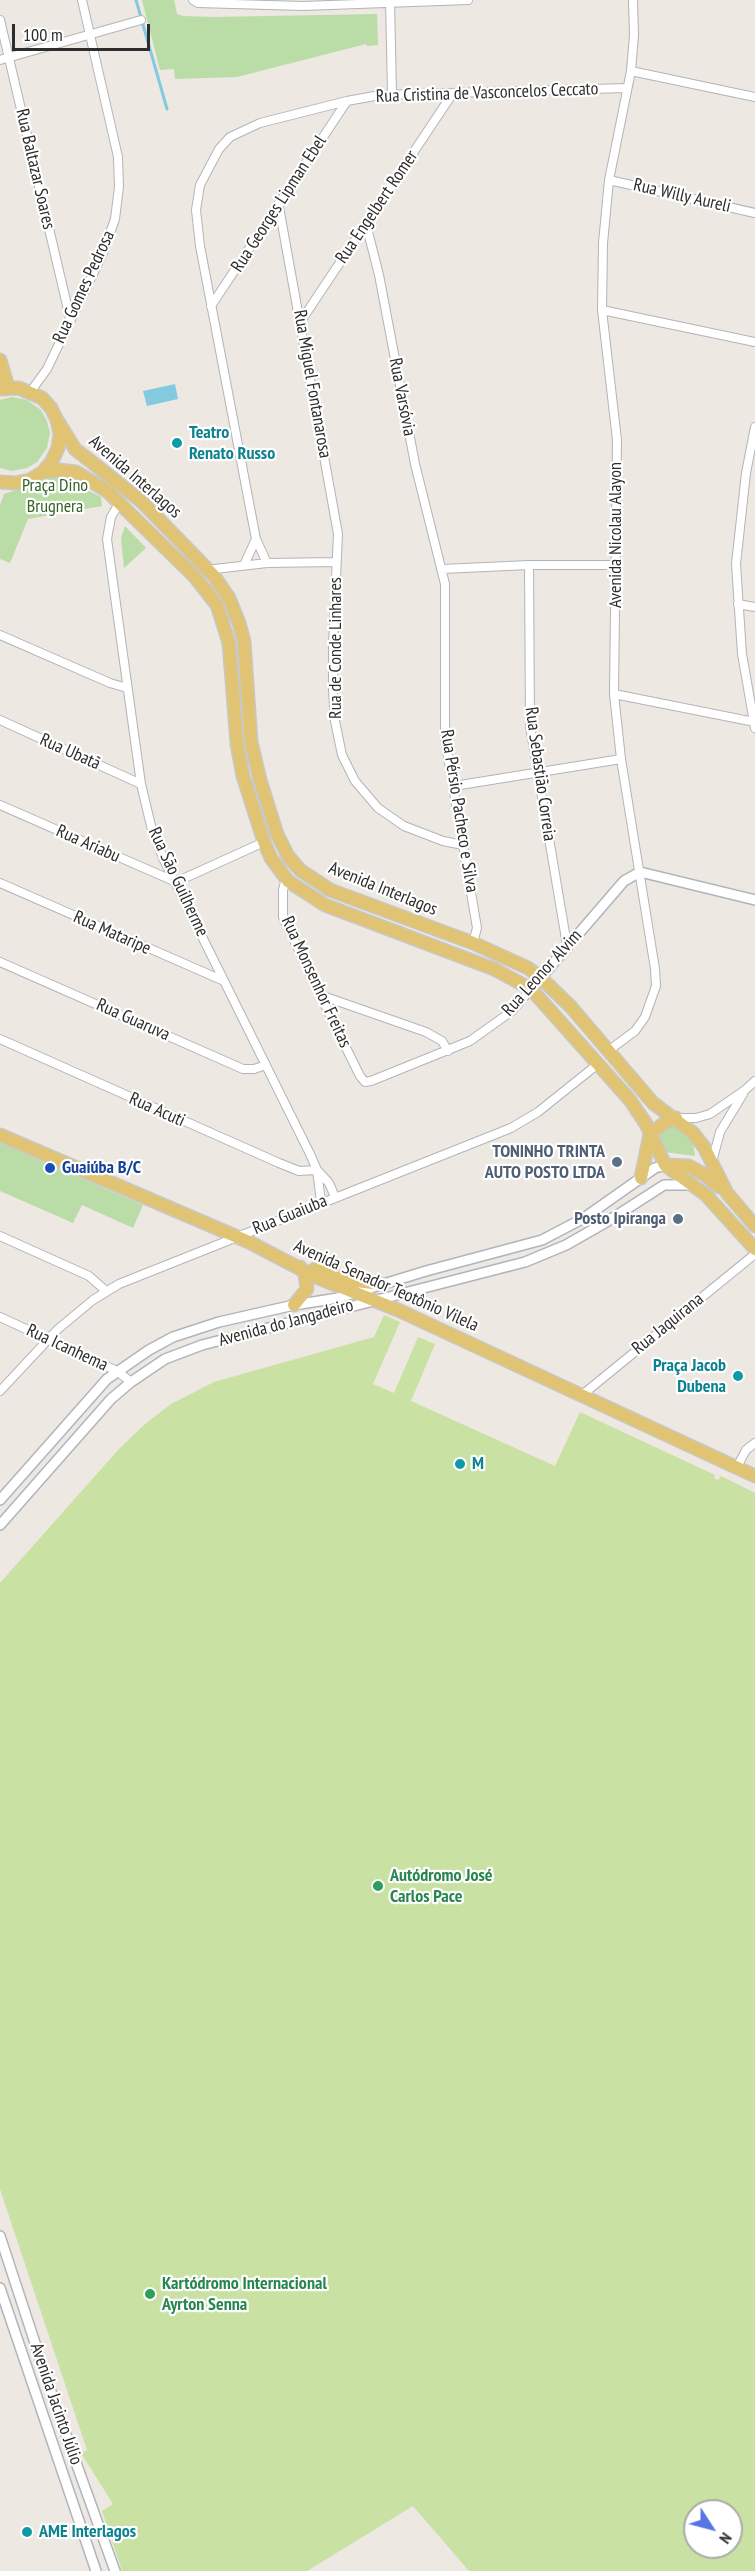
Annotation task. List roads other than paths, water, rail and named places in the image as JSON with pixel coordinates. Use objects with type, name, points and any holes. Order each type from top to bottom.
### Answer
[{"type":"main road","points":[[0,360],[4,388],[30,391]]},
{"type":"main road","name":"Avenida Interlagos","points":[[30,391],[47,403],[75,449],[85,459],[123,484],[208,569],[229,598],[240,623],[245,648],[251,741],[277,834],[288,856],[300,870],[330,890],[473,943],[520,964],[540,976],[555,989],[653,1103],[693,1133],[727,1193],[755,1226]]},
{"type":"main road","points":[[0,482],[15,483],[30,480],[43,472],[52,461],[58,448],[60,434],[57,420]]},
{"type":"main road","name":"Avenida Interlagos","points":[[43,472],[59,470],[76,472],[120,502],[195,577],[217,605],[227,632],[237,744],[243,776],[264,842],[271,858],[286,878],[325,905],[494,969],[531,989],[639,1112],[665,1165],[718,1206],[755,1252]]},
{"type":"main road","points":[[641,1178],[650,1134],[666,1122],[676,1118]]},
{"type":"main road","name":"Avenida Senador Teotônio Vilela","points":[[0,1135],[238,1237],[299,1266],[316,1277],[376,1300],[755,1476]]},
{"type":"main road","points":[[665,1165],[681,1164],[694,1168],[727,1193]]},
{"type":"main road","points":[[299,1266],[313,1268],[348,1280],[381,1284]]},
{"type":"main road","points":[[294,1305],[307,1289],[305,1274],[299,1266]]},
{"type":"street","name":"Rua Gomes Pedrosa","points":[[30,391],[47,369],[103,253],[115,219],[119,187],[115,140],[82,0]]},
{"type":"street","points":[[193,0],[198,3],[468,0]]},
{"type":"street","name":"Avenida Nicolau Alayon","points":[[608,1051],[635,1031],[645,1017],[656,986],[621,759],[614,694],[617,440],[602,310],[603,243],[609,180],[631,71],[634,35],[633,0]]},
{"type":"street","points":[[390,1],[392,94]]},
{"type":"street","name":"Rua Baltazar Soares","points":[[0,20],[70,318]]},
{"type":"street","points":[[0,60],[141,20]]},
{"type":"street","points":[[631,71],[755,97]]},
{"type":"street","name":"Rua Cristina de Vasconcelos Ceccato","points":[[267,563],[256,538],[200,246],[196,210],[200,185],[219,149],[230,138],[260,123],[346,101],[392,94],[627,87]]},
{"type":"street","name":"Rua Engelbert Romer","points":[[301,321],[453,93]]},
{"type":"street","name":"Rua Georges Lipman Ebel","points":[[211,306],[279,207],[346,101]]},
{"type":"street","name":"Rua Willy Aureli","points":[[609,180],[755,213]]},
{"type":"street","name":"Rua Miguel Fontanarosa","points":[[279,207],[338,534],[336,562]]},
{"type":"street","name":"Rua Varsóvia","points":[[366,224],[415,464],[442,569]]},
{"type":"street","points":[[602,310],[755,342]]},
{"type":"street","points":[[614,694],[754,724],[742,654],[736,564],[746,473],[755,427]]},
{"type":"street","points":[[746,473],[755,475]]},
{"type":"street","name":"Rua São Guilherme","points":[[120,502],[111,517],[108,539],[141,784],[152,830],[317,1170],[329,1183],[335,1197]]},
{"type":"street","points":[[244,565],[256,538]]},
{"type":"street","points":[[195,577],[208,569],[244,565],[336,562]]},
{"type":"street","name":"Rua de Conde Linhares","points":[[336,562],[333,690],[335,720],[345,765],[370,800],[396,822],[443,841],[463,845]]},
{"type":"street","points":[[442,569],[528,565],[616,565]]},
{"type":"street","name":"Rua Sebastião Correia","points":[[528,565],[530,726],[567,945]]},
{"type":"street","name":"Rua Pérsio Pacheco e Silva","points":[[442,569],[445,605],[444,725],[477,928],[473,943]]},
{"type":"street","points":[[738,604],[755,607]]},
{"type":"street","points":[[0,635],[110,683],[127,687]]},
{"type":"street","name":"Rua Ubatã","points":[[0,720],[141,784]]},
{"type":"street","points":[[453,786],[621,759]]},
{"type":"street","name":"Rua Ariabu","points":[[0,805],[176,882]]},
{"type":"street","points":[[176,882],[264,842]]},
{"type":"street","points":[[640,872],[755,900]]},
{"type":"street","name":"Rua Leonor Alvim","points":[[365,1082],[448,1051],[488,1030],[512,1011],[624,881],[640,872]]},
{"type":"street","name":"Rua Monsenhor Freitas","points":[[286,878],[283,890],[283,917],[360,1076],[365,1082]]},
{"type":"street","name":"Rua Mataripe","points":[[0,883],[224,981]]},
{"type":"street","name":"Rua Guaruva","points":[[0,962],[243,1069],[254,1069],[266,1065]]},
{"type":"street","points":[[320,995],[426,1032],[442,1041],[448,1051]]},
{"type":"street","name":"Rua Acuti","points":[[0,1040],[279,1163],[299,1171],[317,1170]]},
{"type":"street","name":"Rua Guaiuba","points":[[0,1391],[47,1339],[75,1313],[106,1291],[171,1262],[511,1128],[538,1112],[598,1064]]},
{"type":"street","points":[[676,1118],[696,1118],[710,1113],[755,1081]]},
{"type":"street","points":[[712,1163],[720,1132],[745,1090]]},
{"type":"street","name":"Avenida do Jangadeiro","points":[[0,1500],[93,1395],[117,1371],[149,1350],[195,1329],[355,1293],[542,1240],[600,1208],[641,1178],[665,1165]]},
{"type":"street","name":"Rua São Guilherme","points":[[317,1170],[321,1202]]},
{"type":"street","name":"Avenida do Jangadeiro","points":[[0,1525],[104,1407],[131,1382],[165,1359],[202,1345],[525,1262],[566,1245],[664,1185],[690,1185]]},
{"type":"street","points":[[600,1208],[608,1221]]},
{"type":"street","points":[[0,1236],[89,1276],[106,1291]]},
{"type":"street","name":"Rua Jaquirana","points":[[582,1395],[755,1252]]},
{"type":"street","name":"Rua Icanhema","points":[[0,1317],[117,1371],[131,1382]]},
{"type":"street","points":[[737,1467],[743,1455],[755,1443]]},
{"type":"street","name":"Avenida Jacinto Júlio","points":[[0,2236],[115,2571]]},
{"type":"street","name":"Avenida Jacinto Júlio","points":[[0,2288],[96,2571]]},
{"type":"street","points":[[84,2538],[101,2532]]},
{"type":"water","points":[[175,384],[178,399],[147,406],[143,391]]},
{"type":"waterway","points":[[136,0],[167,109]]},
{"type":"place","name":"Teatro Renato Russo","points":[[177,443]]},
{"type":"place","name":"TONINHO TRINTA AUTO POSTO LTDA","points":[[617,1162]]},
{"type":"place","name":"Guaiúba B/C","points":[[50,1168]]},
{"type":"place","name":"Posto Ipiranga","points":[[678,1219]]},
{"type":"place","name":"Praça Jacob Dubena","points":[[738,1376]]},
{"type":"place","name":"M","points":[[460,1464]]},
{"type":"place","name":"Autódromo José Carlos Pace","points":[[378,1886]]},
{"type":"place","name":"Kartódromo Internacional Ayrton Senna","points":[[150,2294]]},
{"type":"place","name":"AME Interlagos","points":[[27,2532]]},
{"type":"park label","name":"Praça Dino Brugnera","points":[[55,496]]}]
